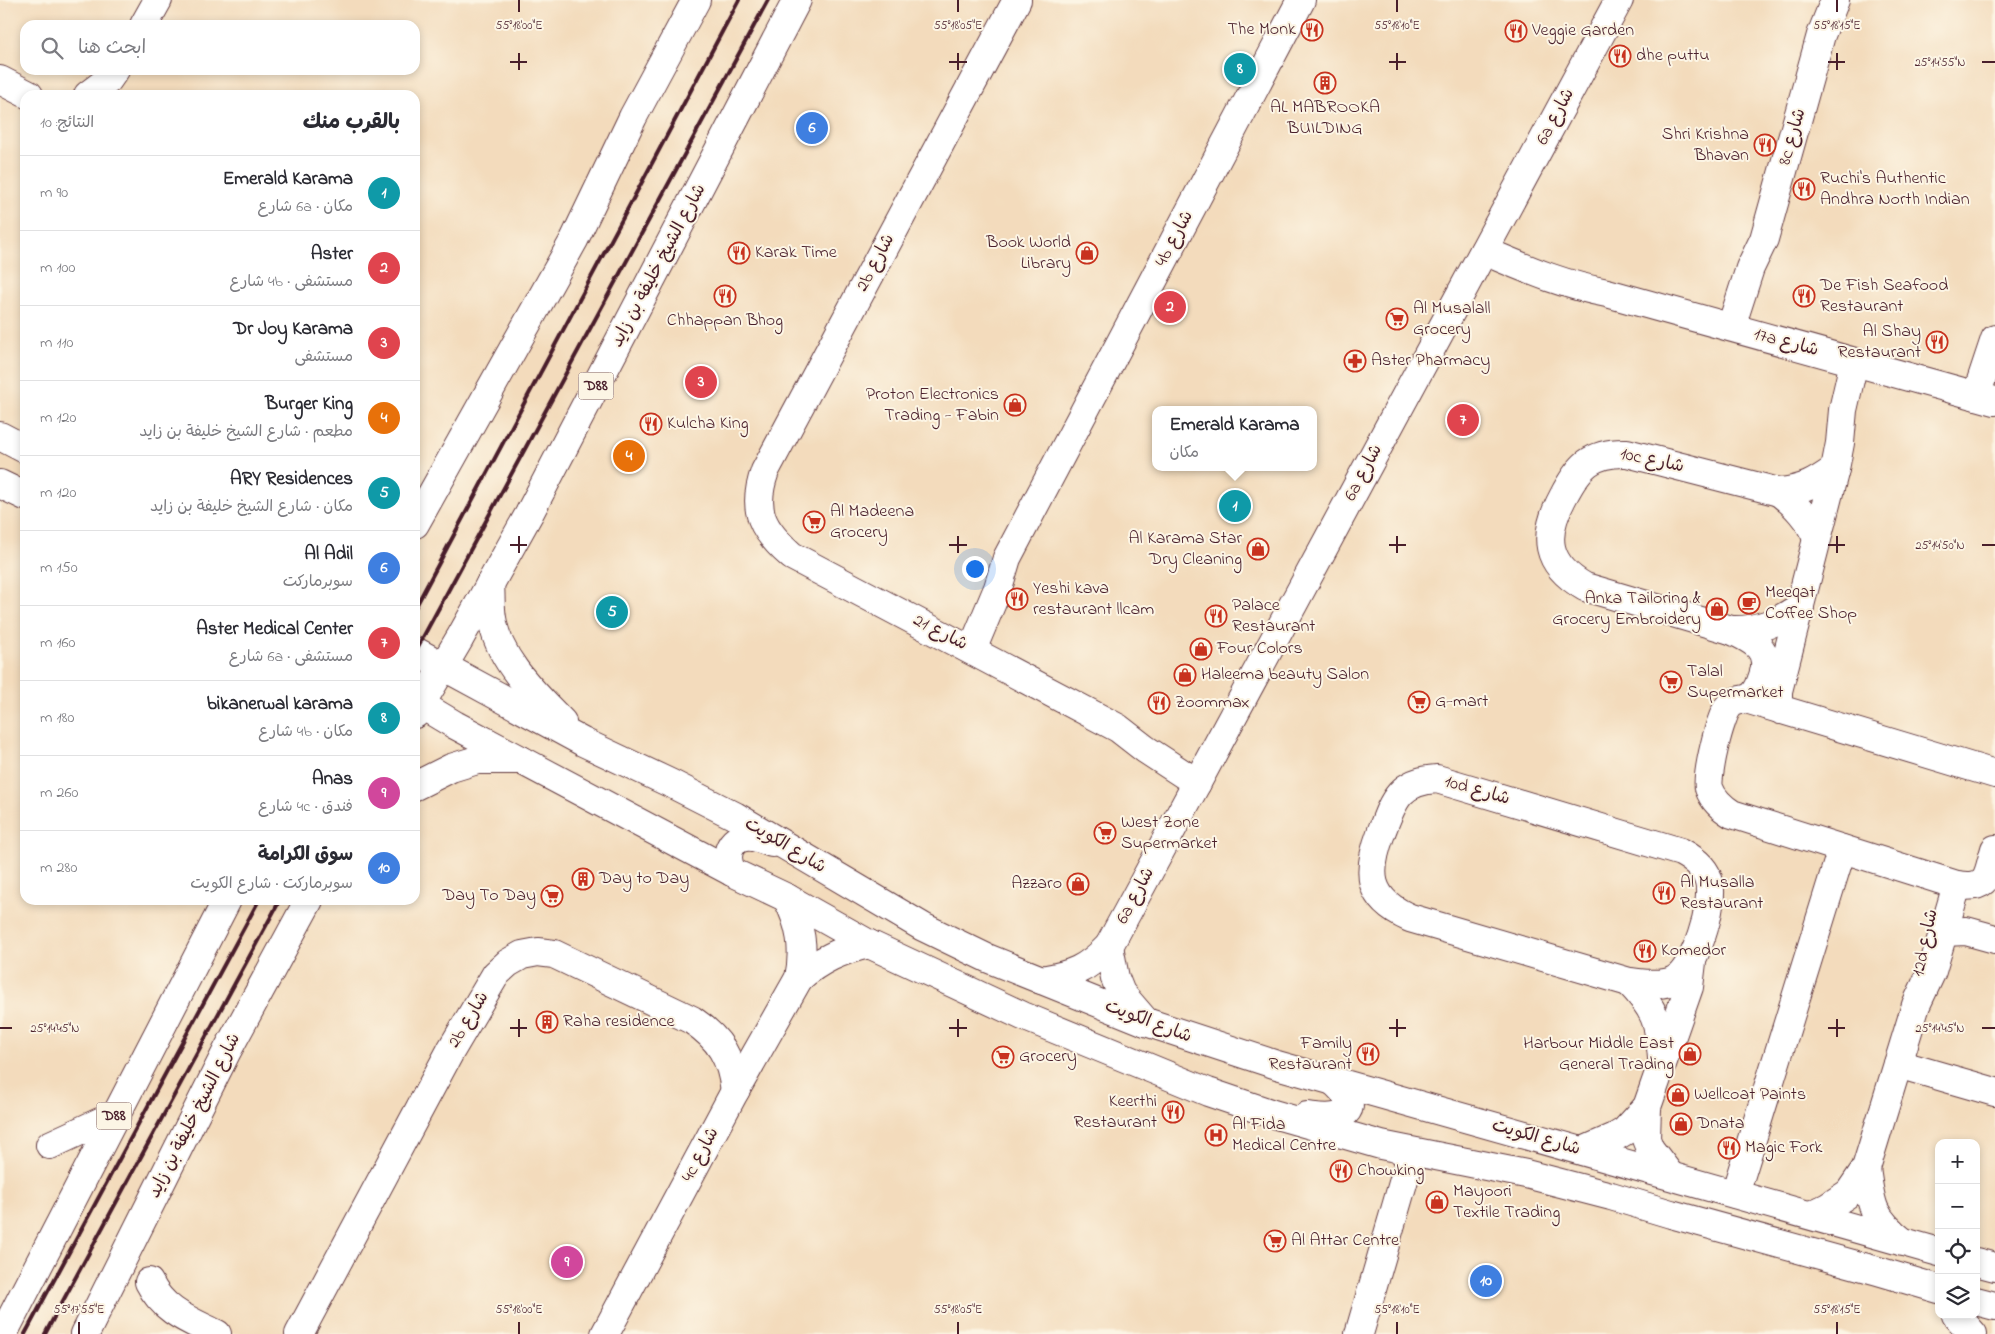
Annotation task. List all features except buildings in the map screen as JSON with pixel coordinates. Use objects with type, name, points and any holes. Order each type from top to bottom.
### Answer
[{"type":"street","points":[[147,20],[158,0]]},
{"type":"street","points":[[420,515],[574,240],[633,117],[696,0]]},
{"type":"street","name":"شارع الشيخ خليفة بن زايد","points":[[420,702],[443,667],[534,505],[797,0]]},
{"type":"street","name":"2b شارع","points":[[767,532],[761,517],[758,501],[765,471],[1017,0]]},
{"type":"street","name":"4b شارع","points":[[962,645],[982,590],[1007,558],[1301,0]]},
{"type":"street","name":"6a شارع","points":[[1041,980],[1064,977],[1078,972],[1089,965],[1109,946],[1619,0]]},
{"type":"street","name":"8c شارع","points":[[1821,35],[1826,0]]},
{"type":"street","name":"8c شارع","points":[[1739,330],[1750,268],[1764,239],[1821,35],[1835,0]]},
{"type":"street","points":[[95,90],[112,75]]},
{"type":"street","points":[[0,80],[20,91]]},
{"type":"street","name":"17a شارع","points":[[1489,241],[1554,280],[1990,396]]},
{"type":"street","points":[[1990,396],[1995,339]]},
{"type":"street","points":[[1781,710],[1778,701],[1778,691],[1835,469],[1843,410],[1861,363]]},
{"type":"street","points":[[0,436],[20,446]]},
{"type":"street","name":"10c شارع","points":[[1835,469],[1805,487],[1795,491],[1779,492],[1627,453],[1612,452],[1597,456],[1573,477],[1553,515],[1550,541],[1554,556],[1562,570],[1572,580],[1585,587],[1732,630],[1757,644],[1763,652],[1766,661],[1765,671],[1759,688],[1756,693],[1746,699],[1733,702],[1725,712],[1708,774],[1709,787],[1713,798],[1721,808],[1732,814],[1948,883]]},
{"type":"street","points":[[420,495],[448,465]]},
{"type":"street","points":[[0,484],[20,494]]},
{"type":"street","name":"10c شارع","points":[[1779,492],[1806,516],[1817,538]]},
{"type":"street","name":"شارع 21","points":[[767,532],[792,556],[1118,728],[1145,749],[1201,775]]},
{"type":"street","points":[[490,583],[492,619],[497,638],[504,653],[521,678],[540,700],[583,742]]},
{"type":"street","name":"10c شارع","points":[[1732,630],[1760,628],[1774,623],[1800,607]]},
{"type":"street","name":"شارع الكويت","points":[[420,653],[583,742],[735,816],[923,927],[987,958],[1146,1022],[1238,1053],[1333,1081],[1935,1251]]},
{"type":"street","points":[[1746,699],[1995,774]]},
{"type":"street","name":"شارع الكويت","points":[[420,708],[523,760],[732,872],[787,898],[869,944],[1023,1016],[1208,1092],[1273,1114],[1412,1152],[1526,1174],[1562,1183],[1935,1288]]},
{"type":"street","points":[[420,784],[451,768],[477,760],[523,760]]},
{"type":"street","name":"10d شارع","points":[[1670,1175],[1650,1149],[1646,1139],[1647,1107],[1689,987],[1692,962],[1711,904],[1709,881],[1704,871],[1682,852],[1443,781],[1425,780],[1413,784],[1402,790],[1392,803],[1373,856],[1371,872],[1375,887],[1383,901],[1395,911],[1410,918],[1629,982],[1662,984],[1674,980],[1685,972],[1692,962]]},
{"type":"street","points":[[732,872],[727,863],[728,853],[732,844],[741,838],[751,836],[760,838],[796,853]]},
{"type":"street","points":[[1735,1194],[1842,849]]},
{"type":"street","points":[[1948,883],[1970,887],[1982,883],[1986,878],[1995,849]]},
{"type":"street","name":"12d شارع","points":[[1811,1216],[1848,1193],[1866,1168],[1916,1005],[1932,971],[1943,932],[1948,883]]},
{"type":"street","name":"12d شارع","points":[[1916,1005],[1920,966],[1948,883]]},
{"type":"street","name":"4c شارع","points":[[605,1334],[735,1091],[799,978],[802,962],[800,929],[795,913],[787,898]]},
{"type":"street","name":"D88","points":[[3,1334],[114,1115],[224,905]]},
{"type":"street","name":"شارع الشيخ خليفة بن زايد","points":[[84,1334],[231,1044],[306,905]]},
{"type":"street","name":"12d شارع","points":[[1943,932],[1966,931],[1995,939]]},
{"type":"street","name":"4c شارع","points":[[799,978],[814,965],[831,955],[849,948],[869,944]]},
{"type":"street","points":[[1109,946],[1115,978],[1121,993],[1146,1022]]},
{"type":"street","name":"2b شارع","points":[[299,1334],[451,1050],[496,974],[508,963],[522,955],[538,952],[554,954],[692,1020],[707,1030],[719,1043],[728,1058],[733,1074],[735,1091]]},
{"type":"street","name":"10d شارع","points":[[1629,982],[1646,1000],[1654,1013],[1658,1026],[1662,1062]]},
{"type":"street","points":[[1898,1064],[1995,1092]]},
{"type":"street","points":[[1883,1112],[1894,1101],[1907,1093],[1928,1084],[1950,1079]]},
{"type":"street","points":[[1273,1114],[1333,1117],[1340,1115],[1349,1104],[1348,1096],[1333,1081]]},
{"type":"street","name":"10d شارع","points":[[1583,1151],[1625,1131],[1647,1107]]},
{"type":"street","points":[[50,1144],[114,1115]]},
{"type":"street","points":[[1360,1334],[1412,1152]]},
{"type":"street","name":"12d شارع","points":[[1866,1168],[1871,1200],[1876,1214],[1885,1227],[1903,1242]]},
{"type":"street","points":[[1980,1263],[1995,1268]]},
{"type":"street","points":[[1878,1271],[1899,1286],[1935,1303]]},
{"type":"street","points":[[149,1282],[155,1294],[167,1307],[217,1334]]},
{"type":"street","points":[[1980,1301],[1995,1306]]},
{"type":"street","points":[[1960,1319],[1973,1334]]},
{"type":"railway","points":[[420,599],[739,0]]},
{"type":"railway","points":[[420,643],[768,0]]},
{"type":"railway","points":[[25,1334],[256,905]]},
{"type":"railway","points":[[45,1334],[277,905]]},
{"type":"place","name":"The Monk","points":[[1312,30]]},
{"type":"place","name":"Veggie Garden","points":[[1516,31]]},
{"type":"place","name":"dhe puttu","points":[[1620,56]]},
{"type":"place","name":"bikanerwal karama","points":[[1240,69]]},
{"type":"place","name":"AL MABROOKA BUILDING","points":[[1325,83]]},
{"type":"place","name":"Al Adil","points":[[812,128]]},
{"type":"place","name":"Shri Krishna Bhavan","points":[[1765,145]]},
{"type":"place","name":"Ruchi's Authentic Andhra North Indian","points":[[1804,189]]},
{"type":"place","name":"Karak Time","points":[[739,253]]},
{"type":"place","name":"Book World Library","points":[[1087,253]]},
{"type":"place","name":"Chhappan Bhog","points":[[725,296]]},
{"type":"place","name":"De Fish Seafood Restaurant","points":[[1804,296]]},
{"type":"place","name":"Aster","points":[[1170,307]]},
{"type":"place","name":"Al Musalall Grocery","points":[[1397,319]]},
{"type":"place","name":"Al Shay Restaurant","points":[[1937,342]]},
{"type":"place","name":"Aster Pharmacy","points":[[1355,361]]},
{"type":"place","name":"Dr Joy Karama","points":[[701,382]]},
{"type":"place","name":"Proton Electronics Trading - Fabin","points":[[1015,405]]},
{"type":"place","name":"Aster Medical Center","points":[[1463,420]]},
{"type":"place","name":"Kulcha King","points":[[651,424]]},
{"type":"place","name":"Burger King","points":[[629,456]]},
{"type":"place","name":"Emerald Karama","points":[[1235,506]]},
{"type":"place","name":"Al Madeena Grocery","points":[[814,522]]},
{"type":"place","name":"Al Karama Star Dry Cleaning","points":[[1258,549]]},
{"type":"place","name":"Yeshi kava restaurant llcam","points":[[1017,599]]},
{"type":"place","name":"Meeqat Coffee Shop","points":[[1749,603]]},
{"type":"place","name":"Anka Tailoring & Grocery Embroidery","points":[[1717,609]]},
{"type":"place","name":"ARY Residences","points":[[612,612]]},
{"type":"place","name":"Palace Restaurant","points":[[1216,616]]},
{"type":"place","name":"Four Colors","points":[[1201,649]]},
{"type":"place","name":"Haleema beauty Salon","points":[[1185,675]]},
{"type":"place","name":"Talal Supermarket","points":[[1671,682]]},
{"type":"place","name":"G-mart","points":[[1419,702]]},
{"type":"place","name":"Zoommax","points":[[1159,703]]},
{"type":"place","name":"West Zone Supermarket","points":[[1105,833]]},
{"type":"place","name":"Day to Day","points":[[583,879]]},
{"type":"place","name":"Azzaro","points":[[1078,884]]},
{"type":"place","name":"Al Musalla Restaurant","points":[[1664,893]]},
{"type":"place","name":"Day To Day","points":[[552,896]]},
{"type":"place","name":"Komedor","points":[[1645,951]]},
{"type":"place","name":"Raha residence","points":[[547,1022]]},
{"type":"place","name":"Family Restaurant","points":[[1368,1054]]},
{"type":"place","name":"Harbour Middle East General Trading","points":[[1690,1054]]},
{"type":"place","name":"Grocery","points":[[1003,1057]]},
{"type":"place","name":"Wellcoat Paints","points":[[1678,1095]]},
{"type":"place","name":"Keerthi Restaurant","points":[[1173,1112]]},
{"type":"place","name":"Dnata","points":[[1681,1124]]},
{"type":"place","name":"Al Fida Medical Centre","points":[[1216,1135]]},
{"type":"place","name":"Magic Fork","points":[[1729,1148]]},
{"type":"place","name":"Chowking","points":[[1341,1171]]},
{"type":"place","name":"Mayoori Textile Trading","points":[[1437,1202]]},
{"type":"place","name":"Al Attar Centre","points":[[1275,1241]]},
{"type":"place","name":"Anas","points":[[567,1262]]},
{"type":"place","name":"سوق الكرامة","points":[[1486,1281]]}]
